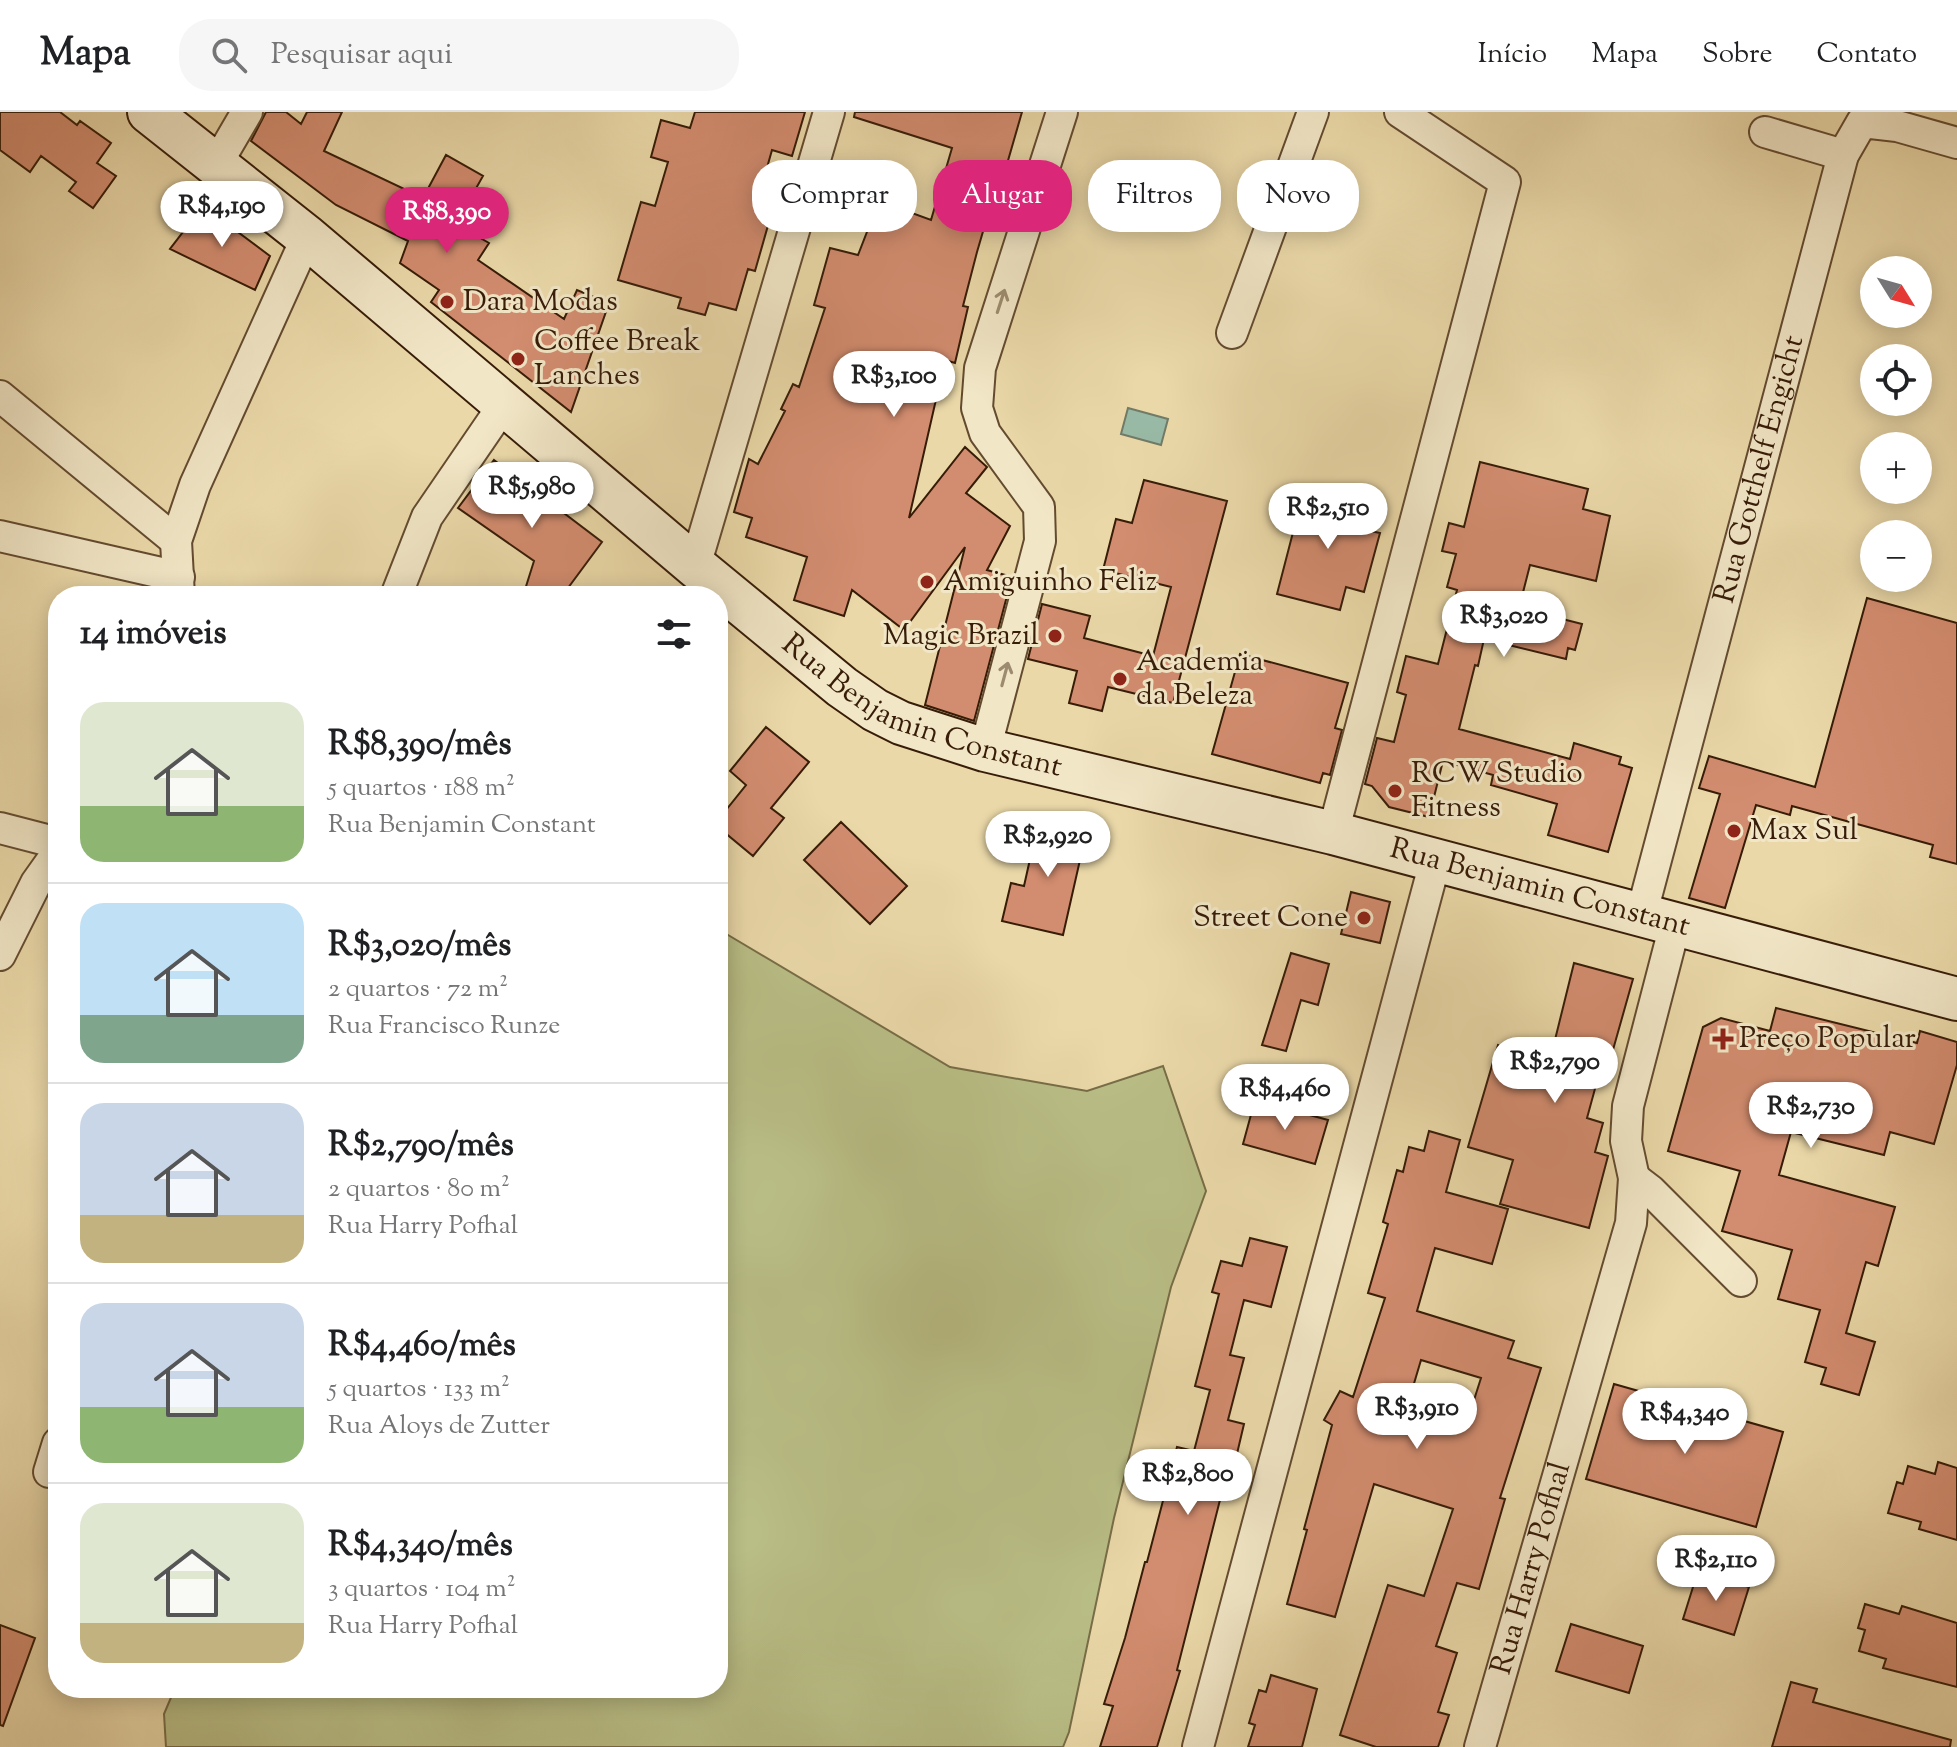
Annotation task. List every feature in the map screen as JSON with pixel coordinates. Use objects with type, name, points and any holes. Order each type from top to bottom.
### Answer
[{"type":"main road","name":"Rua Benjamin Constant","points":[[149,112],[307,237],[719,586]]},
{"type":"main road","name":"Rua Benjamin Constant","points":[[728,593],[842,687],[875,710],[922,731],[985,750],[1333,833],[1957,999]]},
{"type":"street","points":[[216,165],[247,112]]},
{"type":"street","points":[[695,566],[829,112]]},
{"type":"street","points":[[985,750],[1040,541],[1039,507],[985,433],[977,408],[980,368],[1062,112]]},
{"type":"street","points":[[1232,333],[1313,112]]},
{"type":"street","points":[[1333,833],[1505,182],[1400,112]]},
{"type":"street","name":"Rua Gotthelf Engicht","points":[[1658,920],[1843,155],[1862,122],[1897,126],[1957,143]]},
{"type":"street","points":[[1765,132],[1843,155]]},
{"type":"street","points":[[0,536],[179,586],[176,541],[195,485],[307,237]]},
{"type":"street","points":[[0,396],[176,541]]},
{"type":"street","points":[[400,586],[427,517],[505,403]]},
{"type":"street","points":[[0,828],[48,840]]},
{"type":"street","points":[[1198,1747],[1435,862]]},
{"type":"street","points":[[0,955],[36,883],[48,866]]},
{"type":"street","name":"Rua Harry Pofhal","points":[[1480,1747],[1631,1223],[1634,1178],[1626,1141],[1628,1106],[1658,920]]},
{"type":"street","points":[[1634,1178],[1651,1191],[1741,1281]]},
{"type":"green space","points":[[728,935],[950,1067],[1087,1091],[1163,1066],[1206,1191],[1171,1287],[1114,1518],[1069,1732],[1063,1747],[166,1747],[164,1714],[171,1698],[728,1698]]},
{"type":"shaded area","points":[[1128,408],[1168,419],[1161,445],[1121,434]]},
{"type":"building","points":[[0,112],[60,112],[77,125],[80,121],[111,143],[97,163],[116,176],[93,208],[69,191],[76,182],[41,156],[30,172],[0,150]]},
{"type":"building","points":[[266,112],[286,112],[301,124],[307,112],[342,112],[324,151],[423,198],[446,155],[483,176],[456,224],[489,243],[478,260],[564,319],[577,290],[609,303],[571,412],[431,302],[439,290],[400,263],[408,241],[336,205],[251,141]]},
{"type":"building","points":[[695,112],[805,112],[792,156],[772,150],[769,160],[752,160],[752,232],[766,232],[755,271],[748,269],[736,310],[709,303],[705,315],[678,308],[681,298],[618,280],[641,202],[655,206],[668,162],[651,157],[661,120],[690,128]]},
{"type":"building","points":[[855,112],[1022,112],[1008,160],[948,160],[952,148],[854,117]]},
{"type":"building","points":[[203,206],[270,256],[255,290],[170,249]]},
{"type":"building","points":[[933,213],[933,232],[983,232],[963,306],[968,307],[955,363],[945,360],[909,518],[965,447],[987,467],[966,493],[1010,526],[987,570],[1009,576],[1007,596],[974,721],[925,705],[965,547],[904,630],[852,590],[844,616],[794,600],[807,557],[746,537],[752,518],[734,512],[749,459],[758,464],[785,411],[781,409],[793,384],[799,387],[825,308],[814,305],[830,248],[858,255],[867,232],[917,232],[917,215],[931,220]]},
{"type":"building","points":[[494,460],[602,542],[569,586],[526,586],[534,561],[458,508]]},
{"type":"building","points":[[1480,462],[1588,489],[1583,509],[1610,516],[1596,581],[1530,565],[1519,608],[1582,624],[1575,650],[1568,648],[1566,659],[1484,639],[1459,729],[1570,759],[1574,743],[1621,757],[1619,764],[1632,768],[1608,852],[1548,835],[1557,804],[1491,785],[1493,775],[1443,761],[1429,817],[1389,807],[1372,786],[1365,784],[1377,738],[1394,742],[1406,695],[1397,692],[1406,656],[1438,664],[1457,590],[1447,587],[1456,554],[1442,551],[1449,523],[1464,527]]},
{"type":"building","points":[[1144,480],[1227,501],[1173,703],[1108,687],[1102,711],[1069,703],[1077,671],[1028,659],[1042,604],[1090,616],[1084,638],[1153,656],[1171,587],[1103,570],[1116,519],[1132,523]]},
{"type":"building","points":[[1304,490],[1367,506],[1361,529],[1380,533],[1364,592],[1346,587],[1340,610],[1277,594]]},
{"type":"building","points":[[1867,598],[1957,623],[1957,864],[1930,857],[1933,845],[1792,806],[1790,815],[1756,805],[1725,908],[1689,898],[1720,794],[1699,788],[1709,756],[1815,787]]},
{"type":"building","points":[[1240,654],[1348,683],[1335,728],[1342,730],[1330,775],[1323,773],[1320,783],[1212,754]]},
{"type":"building","points":[[766,727],[809,762],[771,808],[784,818],[753,856],[728,835],[728,808],[746,785],[730,771]]},
{"type":"building","points":[[1039,819],[1087,829],[1063,935],[1002,921],[1011,883],[1024,886]]},
{"type":"building","points":[[841,822],[907,886],[870,924],[804,860]]},
{"type":"building","points":[[1351,892],[1390,902],[1380,943],[1341,934]]},
{"type":"building","points":[[1291,953],[1329,964],[1318,1005],[1301,1000],[1286,1051],[1262,1045]]},
{"type":"building","points":[[1574,963],[1633,979],[1609,1064],[1602,1063],[1587,1118],[1603,1123],[1595,1152],[1608,1156],[1589,1228],[1500,1204],[1513,1160],[1468,1147],[1498,1045],[1550,1060]]},
{"type":"building","points":[[1776,1008],[1917,1043],[1920,1031],[1957,1042],[1957,1065],[1934,1144],[1890,1132],[1884,1155],[1791,1132],[1779,1175],[1895,1207],[1878,1266],[1866,1262],[1846,1333],[1875,1342],[1859,1395],[1821,1384],[1826,1368],[1805,1362],[1820,1310],[1778,1299],[1792,1250],[1722,1231],[1740,1171],[1668,1151],[1703,1027],[1721,1018],[1770,1031]]},
{"type":"building","points":[[1255,1100],[1328,1120],[1315,1164],[1243,1144]]},
{"type":"building","points":[[1429,1131],[1460,1140],[1446,1192],[1508,1209],[1492,1264],[1435,1248],[1417,1311],[1514,1341],[1508,1358],[1541,1368],[1500,1498],[1505,1499],[1479,1589],[1457,1583],[1436,1646],[1457,1653],[1438,1712],[1449,1715],[1438,1747],[1376,1747],[1340,1735],[1388,1585],[1424,1596],[1453,1509],[1374,1484],[1335,1617],[1287,1604],[1332,1425],[1324,1420],[1340,1391],[1353,1397],[1385,1298],[1368,1293],[1388,1224],[1383,1222],[1397,1170],[1403,1172],[1409,1147],[1424,1151]],"holes":[[[1421,1360],[1481,1378],[1466,1425],[1407,1407]]]},
{"type":"building","points":[[1250,1238],[1287,1247],[1271,1307],[1244,1300],[1230,1355],[1244,1358],[1228,1420],[1244,1424],[1236,1458],[1246,1460],[1237,1496],[1222,1492],[1177,1670],[1180,1671],[1157,1747],[1100,1747],[1113,1706],[1104,1704],[1147,1562],[1177,1447],[1194,1451],[1210,1390],[1195,1386],[1219,1294],[1212,1292],[1221,1261],[1242,1266]]},
{"type":"building","points":[[1614,1384],[1783,1432],[1756,1527],[1586,1479]]},
{"type":"building","points":[[1938,1462],[1957,1468],[1957,1540],[1919,1529],[1921,1522],[1888,1513],[1897,1482],[1903,1484],[1908,1466],[1935,1474]]},
{"type":"building","points":[[1698,1571],[1749,1587],[1734,1635],[1683,1619]]},
{"type":"building","points":[[1865,1604],[1899,1614],[1902,1606],[1957,1623],[1957,1687],[1883,1668],[1886,1659],[1859,1651],[1865,1630],[1858,1628]]},
{"type":"building","points":[[1571,1624],[1643,1646],[1629,1693],[1556,1671]]},
{"type":"building","points":[[0,1625],[35,1638],[3,1726],[0,1725]]},
{"type":"building","points":[[1271,1675],[1317,1689],[1302,1747],[1248,1747],[1255,1725],[1249,1723],[1259,1690],[1266,1692]]},
{"type":"building","points":[[1791,1682],[1817,1689],[1813,1702],[1951,1740],[1950,1747],[1772,1747]]},
{"type":"place","name":"Dara Modas","points":[[447,302]]},
{"type":"place","name":"Coffee Break Lanches","points":[[518,359]]},
{"type":"place","name":"Amiguinho Feliz","points":[[927,582]]},
{"type":"place","name":"Magic Brazil","points":[[1055,636]]},
{"type":"place","name":"Academia da Beleza","points":[[1120,679]]},
{"type":"place","name":"RCW Studio Fitness","points":[[1395,791]]},
{"type":"place","name":"Max Sul","points":[[1734,831]]},
{"type":"place","name":"Street Cone","points":[[1364,918]]},
{"type":"place","name":"Preço Popular","points":[[1723,1039]]}]
